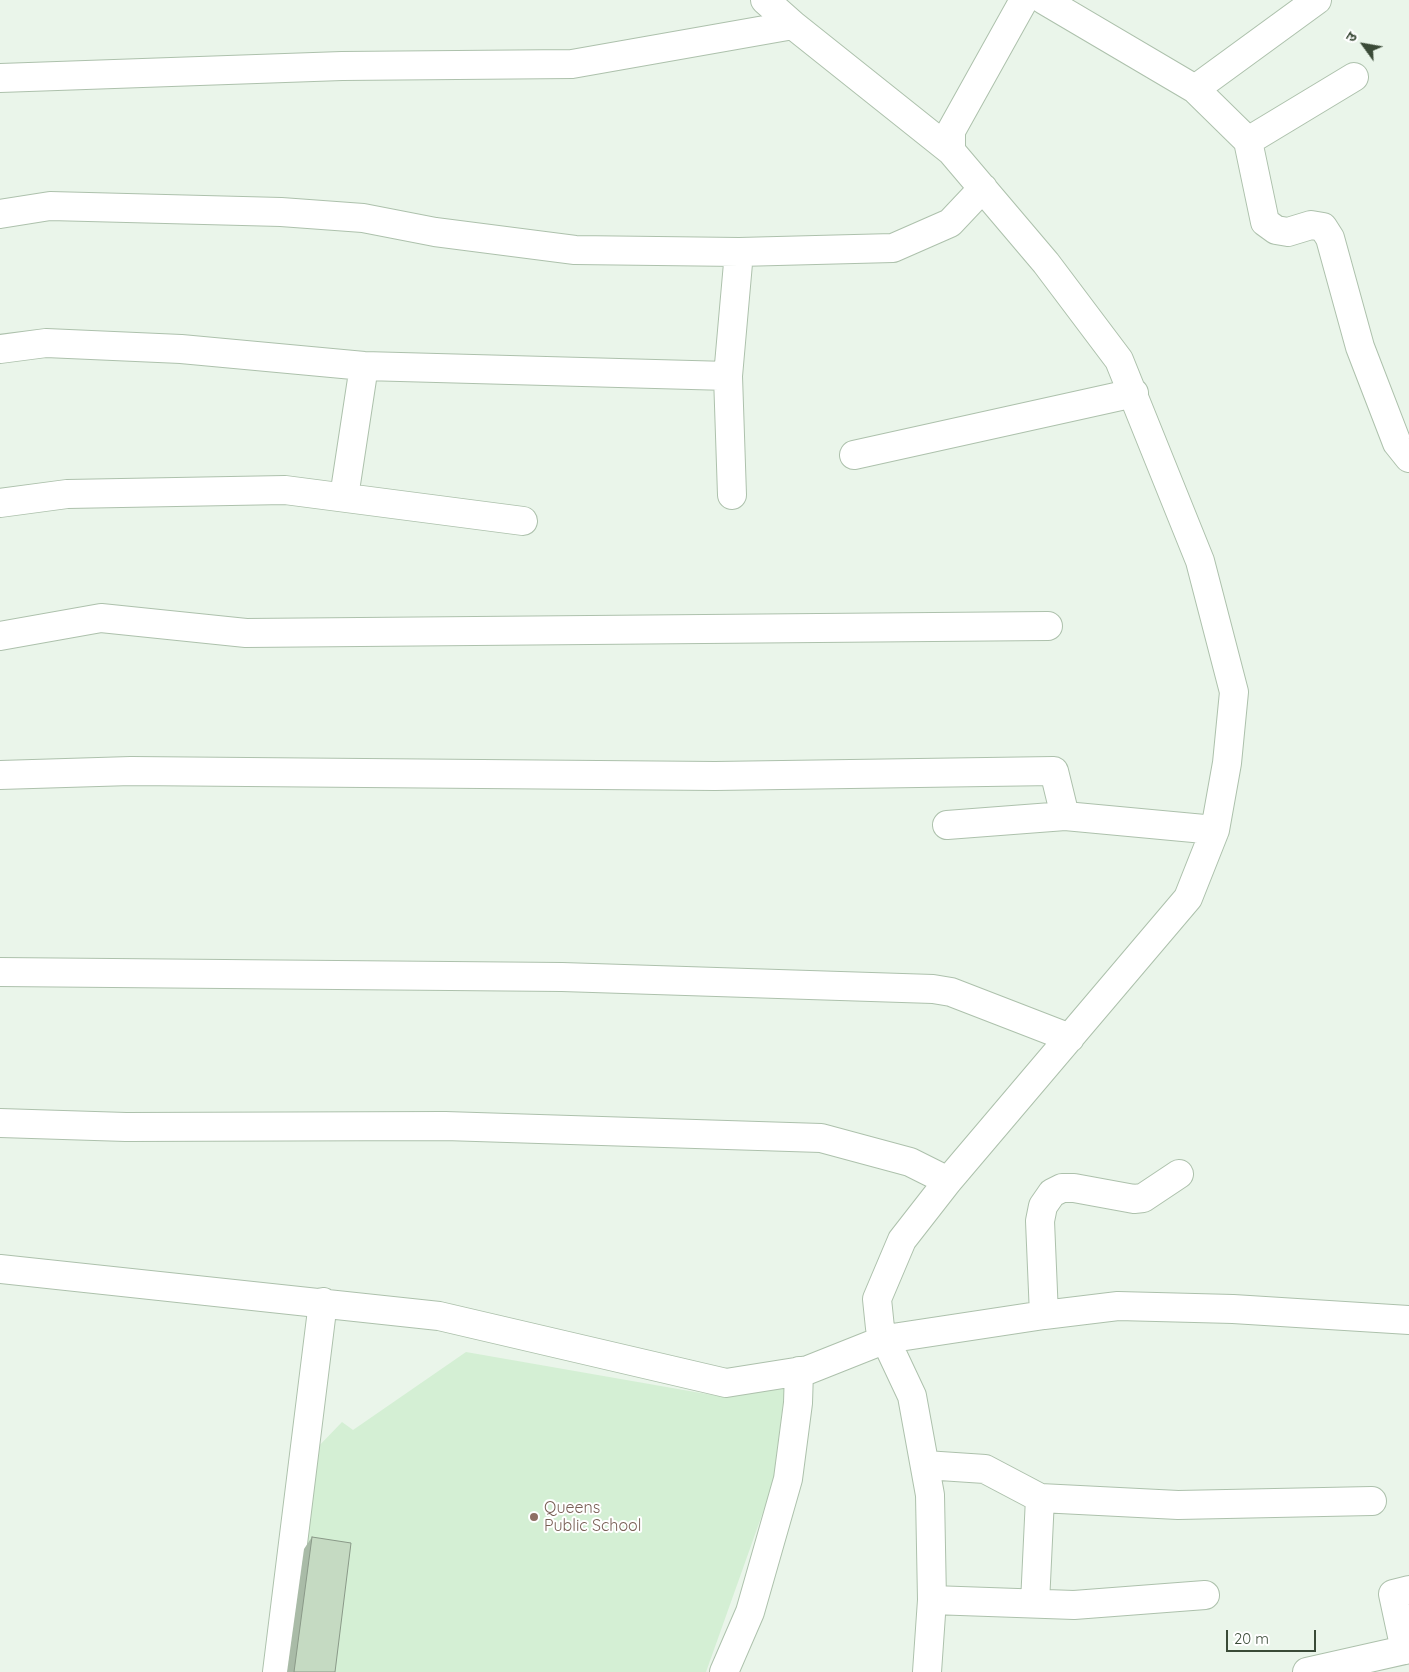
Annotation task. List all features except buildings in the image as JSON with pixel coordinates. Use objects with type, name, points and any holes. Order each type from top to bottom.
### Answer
[{"type":"street","points":[[765,0],[793,25],[951,151],[1046,263],[1119,360],[1200,561],[1234,692],[1227,763],[1215,830],[1188,898],[948,1181],[902,1240],[877,1299],[880,1328],[912,1396],[930,1495],[932,1600],[928,1672]]},
{"type":"street","points":[[951,151],[951,131],[1024,0]]},
{"type":"street","points":[[1044,0],[1195,89],[1248,142],[1265,222],[1276,230],[1288,232],[1311,225],[1323,227],[1330,238],[1360,347],[1397,443],[1409,458]]},
{"type":"street","points":[[1195,89],[1317,0]]},
{"type":"street","points":[[0,78],[342,66],[572,64],[793,25]]},
{"type":"street","points":[[1248,142],[1354,77]]},
{"type":"street","points":[[0,214],[50,206],[281,212],[363,218],[436,232],[575,250],[738,252],[893,248],[950,224],[983,188]]},
{"type":"street","points":[[732,495],[728,376],[738,252]]},
{"type":"street","points":[[0,349],[56,343],[181,349],[364,366],[728,376]]},
{"type":"street","points":[[344,497],[364,366]]},
{"type":"street","points":[[854,455],[1134,394]]},
{"type":"street","points":[[0,503],[67,494],[284,490],[523,521]]},
{"type":"street","points":[[0,636],[101,618],[246,633],[1048,626]]},
{"type":"street","points":[[0,775],[131,770],[715,776],[1054,771],[1064,816]]},
{"type":"street","points":[[947,825],[1064,816],[1215,830]]},
{"type":"street","points":[[0,972],[562,977],[933,989],[951,992],[1070,1038]]},
{"type":"street","points":[[0,1123],[126,1127],[445,1126],[821,1138],[910,1162],[948,1181]]},
{"type":"street","points":[[1044,1315],[1040,1221],[1043,1206],[1052,1193],[1062,1188],[1074,1188],[1134,1199],[1144,1198],[1179,1174]]},
{"type":"street","points":[[0,1269],[323,1302],[439,1316],[726,1383],[808,1370],[886,1340],[1044,1315],[1118,1306],[1233,1309],[1409,1320]]},
{"type":"street","points":[[277,1672],[323,1302]]},
{"type":"street","points":[[724,1672],[750,1612],[788,1479],[798,1403],[799,1372]]},
{"type":"street","points":[[925,1465],[985,1469],[1040,1498],[1178,1505],[1372,1501]]},
{"type":"street","points":[[1035,1603],[1040,1498]]},
{"type":"street","points":[[1307,1672],[1407,1650],[1393,1594],[1409,1590]]},
{"type":"street","points":[[932,1600],[1074,1605],[1205,1595]]},
{"type":"shaded area","name":"Queens Public School","points":[[466,1352],[718,1396],[785,1388],[773,1484],[706,1672],[287,1672],[315,1450],[342,1422],[353,1430]]},
{"type":"place","name":"Queens Public School","points":[[534,1517]]}]
